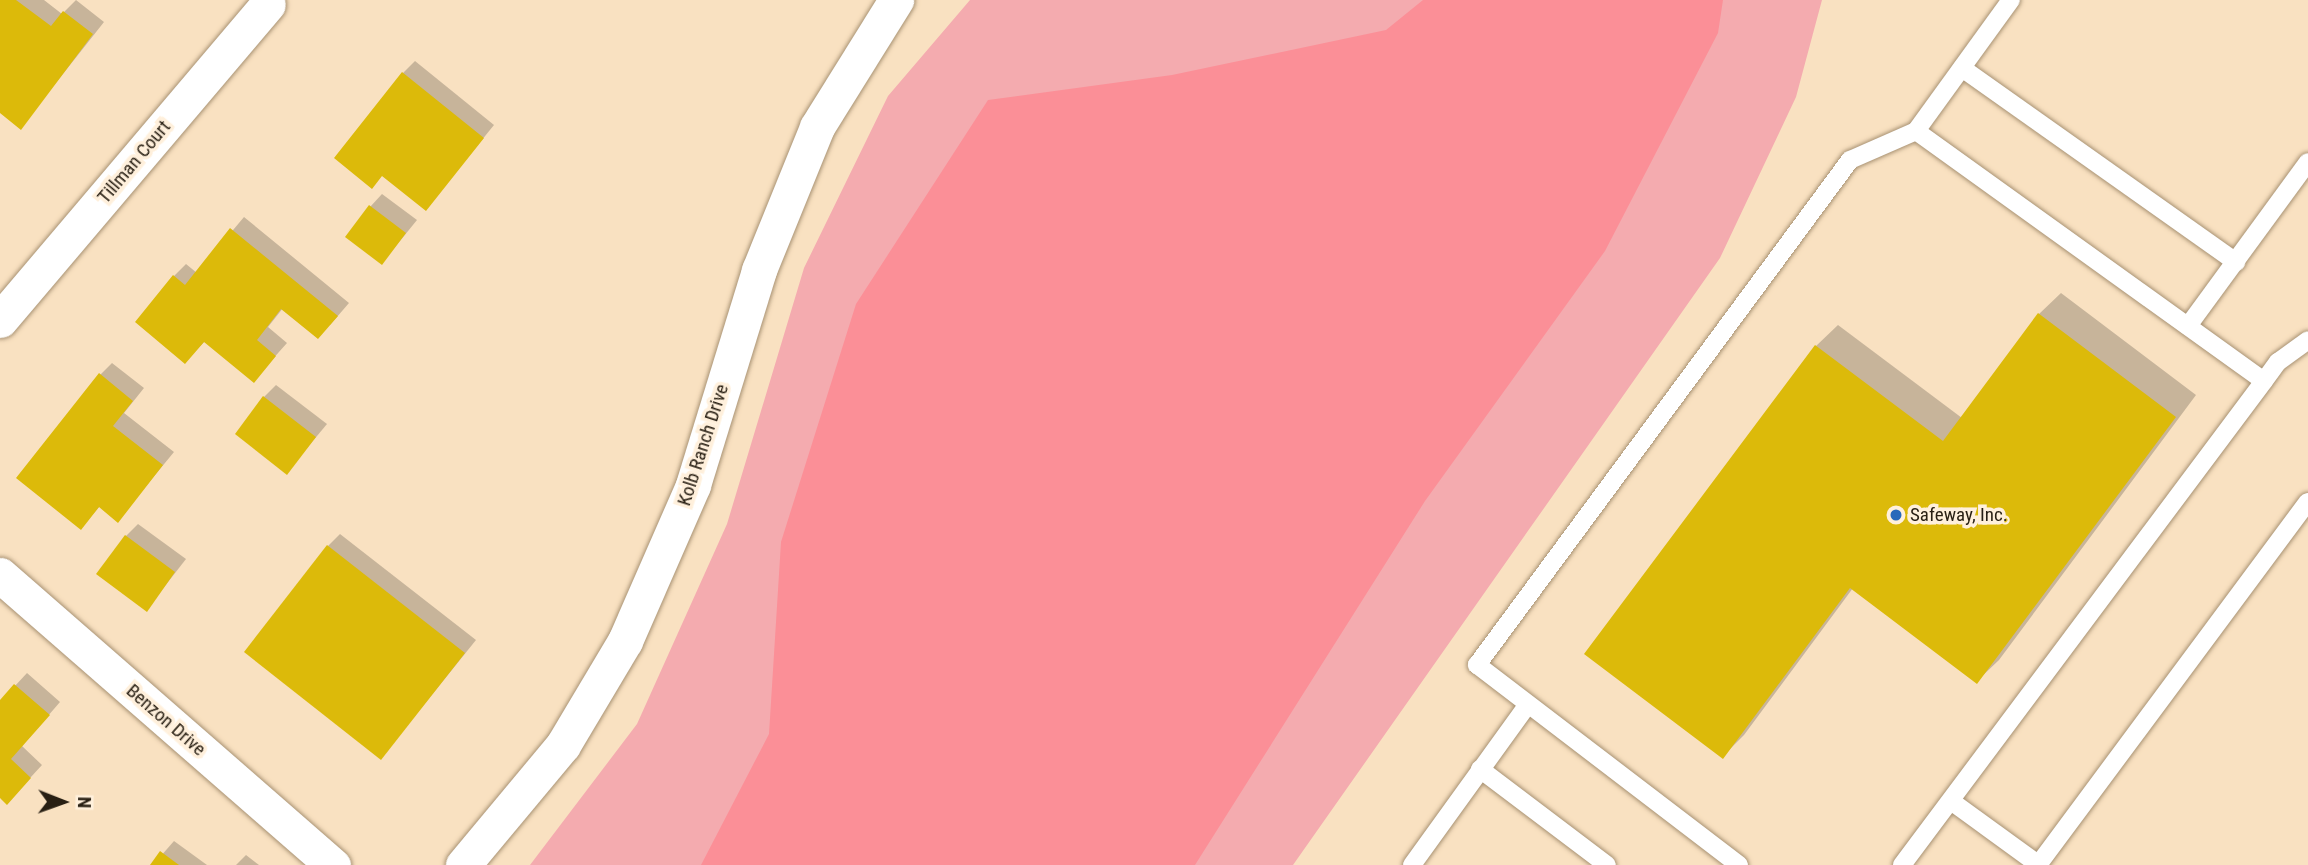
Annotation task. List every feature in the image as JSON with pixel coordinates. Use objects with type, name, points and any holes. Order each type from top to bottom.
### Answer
[{"type":"street","name":"Kolb Ranch Drive","points":[[463,865],[564,745],[625,641],[692,485],[759,270],[817,127],[897,0]]},
{"type":"street","name":"Tillman Court","points":[[0,320],[268,4]]},
{"type":"street","name":"Benzon Drive","points":[[0,575],[333,865]]},
{"type":"lane","points":[[1738,865],[1477,665],[1850,160],[1916,131],[2011,0]]},
{"type":"lane","points":[[1962,68],[2236,262]]},
{"type":"lane","points":[[1916,131],[2264,381]]},
{"type":"lane","points":[[2188,326],[2308,162]]},
{"type":"lane","points":[[1902,865],[2278,362],[2308,340]]},
{"type":"lane","points":[[1951,801],[2039,865],[2308,502]]},
{"type":"lane","points":[[1412,865],[1528,704]]},
{"type":"lane","points":[[1480,769],[1607,865]]},
{"type":"shaded area","points":[[970,0],[1822,0],[1796,97],[1720,258],[1293,865],[530,865],[637,724],[727,524],[804,268],[888,96]]},
{"type":"shaded area","points":[[1423,0],[1723,0],[1718,33],[1605,251],[1425,501],[1195,865],[701,865],[769,734],[781,542],[856,304],[988,100],[1172,75],[1386,30]]},
{"type":"building","points":[[0,0],[16,0],[51,26],[63,11],[93,34],[21,130],[0,113]]},
{"type":"building","points":[[402,72],[484,138],[426,211],[382,176],[372,189],[334,158]]},
{"type":"building","points":[[369,205],[406,233],[382,265],[345,237]]},
{"type":"building","points":[[230,228],[338,316],[318,339],[281,309],[257,340],[276,356],[254,383],[204,342],[185,364],[135,322],[173,275],[185,285]]},
{"type":"building","name":"Safeway, Inc.","points":[[2038,313],[2176,417],[1977,684],[1850,588],[1723,759],[1584,654],[1815,345],[1943,441]]},
{"type":"building","points":[[99,373],[133,401],[113,426],[163,465],[118,523],[99,507],[81,530],[16,478]]},
{"type":"building","points":[[263,396],[316,437],[287,475],[235,434]]},
{"type":"building","points":[[125,535],[175,572],[147,612],[96,574]]},
{"type":"building","points":[[327,545],[465,653],[381,760],[244,652]]},
{"type":"building","points":[[14,684],[50,715],[11,759],[31,778],[7,805],[0,798],[0,700]]},
{"type":"building","points":[[160,851],[179,865],[150,865]]},
{"type":"place","name":"Safeway, Inc.","points":[[1896,515]]}]
